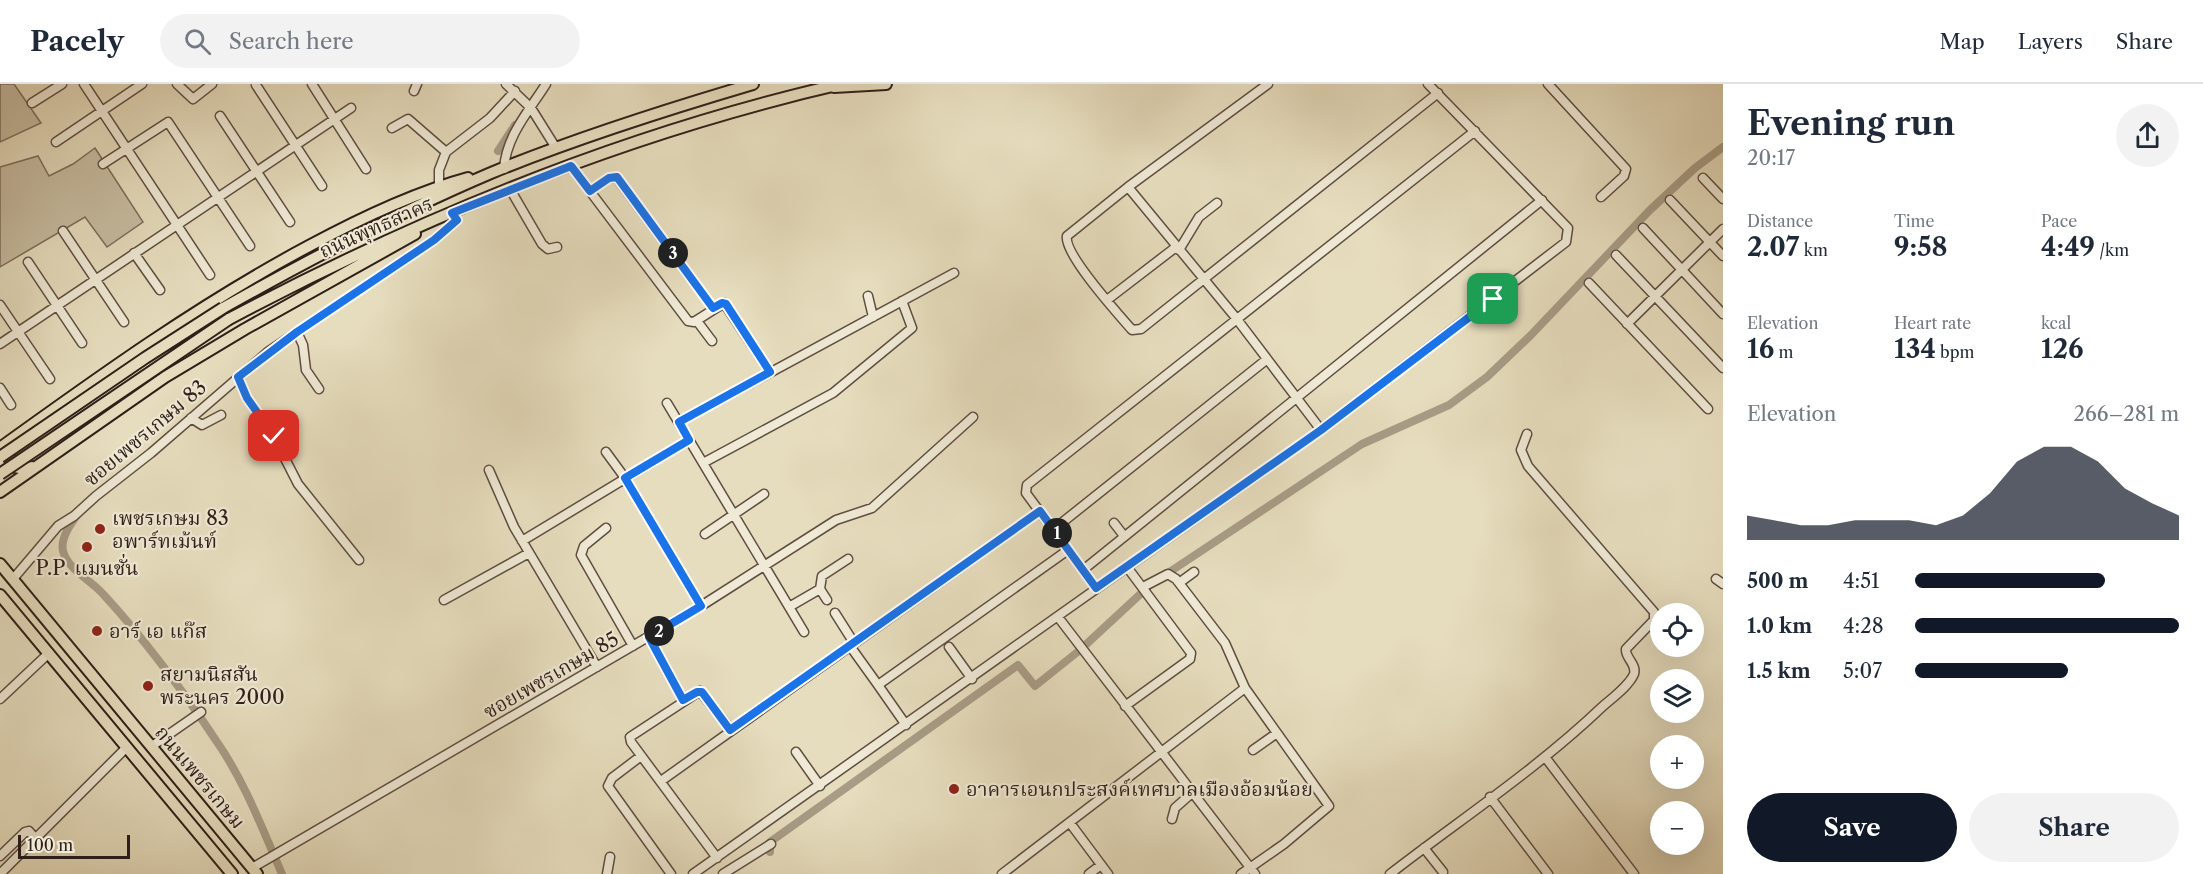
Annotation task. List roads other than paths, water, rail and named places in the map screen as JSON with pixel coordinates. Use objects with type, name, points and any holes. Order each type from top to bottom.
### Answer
[{"type":"main road","name":"ถนนพุทธสาคร","points":[[0,457],[144,358],[223,308],[316,255],[489,174],[556,148],[753,84]]},
{"type":"main road","name":"ถนนพุทธสาคร","points":[[0,474],[229,319],[370,247],[451,216],[510,189],[704,119],[841,84]]},
{"type":"main road","points":[[825,88],[852,84]]},
{"type":"main road","points":[[825,88],[886,84]]},
{"type":"main road","points":[[0,448],[125,358],[276,264],[346,226],[439,187],[489,174]]},
{"type":"main road","points":[[0,492],[165,377],[451,216]]},
{"type":"main road","points":[[19,434],[8,450],[11,463],[20,469],[38,465]]},
{"type":"main road","name":"ถนนเพชรเกษม","points":[[0,564],[255,871]]},
{"type":"main road","name":"ถนนเพชรเกษม","points":[[1,599],[128,747],[232,874]]},
{"type":"street","points":[[32,104],[62,84]]},
{"type":"street","points":[[84,84],[210,276]]},
{"type":"street","points":[[56,141],[142,84]]},
{"type":"street","points":[[177,84],[192,99],[212,84]]},
{"type":"street","points":[[312,84],[366,169]]},
{"type":"street","points":[[506,84],[531,108],[556,148]]},
{"type":"street","points":[[504,169],[508,145],[546,84]]},
{"type":"street","points":[[1268,84],[1128,187],[1067,236],[1066,241],[1107,300],[1132,330],[1137,331],[1204,280],[1438,93]]},
{"type":"street","points":[[693,874],[972,679],[1096,588],[1321,430],[1566,242],[1568,228],[1428,84]]},
{"type":"street","points":[[1548,84],[1626,169],[1624,176],[1601,197]]},
{"type":"street","points":[[256,85],[322,186]]},
{"type":"street","points":[[439,187],[439,170],[446,152],[517,94]]},
{"type":"street","points":[[0,344],[351,108]]},
{"type":"street","points":[[220,116],[290,222]]},
{"type":"street","points":[[392,128],[408,119],[446,152]]},
{"type":"street","points":[[102,164],[168,122],[250,246]]},
{"type":"street","points":[[1096,588],[1026,491],[1027,485],[1475,131]]},
{"type":"street","points":[[571,166],[688,321],[692,323],[697,321],[713,308],[722,303],[726,304],[770,372]]},
{"type":"street","points":[[590,191],[609,178],[617,177],[713,308]]},
{"type":"street","points":[[1703,178],[1723,199]]},
{"type":"street","points":[[1128,187],[1236,318],[1321,430]]},
{"type":"street","points":[[510,189],[542,244],[548,249],[557,247]]},
{"type":"street","points":[[1083,570],[1542,200]]},
{"type":"street","points":[[1670,200],[1723,256]]},
{"type":"street","points":[[1107,300],[1177,249],[1199,218],[1217,203]]},
{"type":"street","name":"ซอยเพชรเกษม 83","points":[[13,579],[54,529],[74,516],[238,377],[297,332],[434,240],[451,216]]},
{"type":"street","points":[[1643,228],[1723,314]]},
{"type":"street","points":[[1627,324],[1723,229]]},
{"type":"street","points":[[63,231],[124,322]]},
{"type":"street","points":[[134,253],[160,290]]},
{"type":"street","points":[[1616,255],[1723,368]]},
{"type":"street","points":[[28,262],[82,343]]},
{"type":"street","points":[[679,422],[954,273]]},
{"type":"street","points":[[1589,283],[1708,409]]},
{"type":"street","points":[[868,296],[873,317]]},
{"type":"street","points":[[703,464],[833,393],[897,343],[912,328],[902,301]]},
{"type":"street","points":[[0,304],[50,379]]},
{"type":"street","points":[[697,321],[711,341]]},
{"type":"street","points":[[297,332],[303,345],[306,370],[319,389]]},
{"type":"street","points":[[1054,529],[1266,360]]},
{"type":"street","points":[[238,377],[247,398],[274,436],[298,484],[358,560]]},
{"type":"street","points":[[0,388],[11,405]]},
{"type":"street","points":[[668,403],[804,632]]},
{"type":"street","points":[[191,418],[202,425],[221,414]]},
{"type":"street","name":"ซอยเพชรเกษม 85","points":[[255,871],[263,861],[765,568],[836,520],[872,508],[973,417]]},
{"type":"street","points":[[1390,874],[1545,757],[1591,718],[1634,674],[1634,668],[1625,652],[1653,622],[1655,615],[1528,466],[1521,450],[1527,434]]},
{"type":"street","points":[[522,541],[689,440]]},
{"type":"street","points":[[606,452],[625,478],[701,606]]},
{"type":"street","points":[[489,470],[522,541],[597,667]]},
{"type":"street","points":[[705,534],[764,494]]},
{"type":"street","points":[[661,781],[1040,511]]},
{"type":"street","points":[[1114,523],[1124,537]]},
{"type":"street","points":[[606,528],[584,546],[580,555],[633,646]]},
{"type":"street","points":[[878,685],[1068,550]]},
{"type":"street","points":[[444,600],[529,553]]},
{"type":"street","points":[[827,600],[820,589],[822,576],[848,559]]},
{"type":"street","points":[[1125,706],[1190,659],[1191,653],[1127,567]]},
{"type":"street","points":[[1179,583],[1194,572]]},
{"type":"street","points":[[1143,588],[1168,574],[1173,575],[1225,643],[1245,688],[1329,808],[1253,871],[1241,874]]},
{"type":"street","points":[[789,607],[820,589]]},
{"type":"street","points":[[835,613],[852,644],[906,725]]},
{"type":"street","points":[[1058,616],[1253,871]]},
{"type":"street","points":[[649,637],[683,700]]},
{"type":"street","points":[[949,647],[972,679]]},
{"type":"street","points":[[0,699],[49,653]]},
{"type":"street","points":[[1002,874],[1162,754],[1245,688]]},
{"type":"street","points":[[717,858],[641,756],[630,737],[697,692],[702,692],[730,730]]},
{"type":"street","points":[[152,746],[201,712]]},
{"type":"street","points":[[1253,750],[1277,733]]},
{"type":"street","points":[[0,874],[128,747]]},
{"type":"street","points":[[795,752],[820,786]]},
{"type":"street","points":[[641,756],[612,778],[608,786],[671,874]]},
{"type":"street","points":[[1545,757],[1634,874]]},
{"type":"street","points":[[1172,819],[1174,808],[1192,794]]},
{"type":"street","points":[[1490,797],[1548,874]]},
{"type":"street","points":[[1070,823],[1107,874]]},
{"type":"street","points":[[0,854],[25,832],[29,831],[35,838]]},
{"type":"street","points":[[723,874],[771,844]]},
{"type":"street","points":[[1424,848],[1443,872]]},
{"type":"street","points":[[607,874],[610,857]]},
{"type":"street","points":[[1089,874],[1101,865]]},
{"type":"waterway","points":[[498,151],[515,125]]},
{"type":"waterway","points":[[1162,577],[1362,444],[1449,405],[1487,377],[1531,335],[1650,210],[1695,168],[1723,147]]},
{"type":"waterway","points":[[78,514],[69,526],[63,541],[62,546],[66,558],[103,594],[132,627],[203,721],[244,788],[282,874]]},
{"type":"waterway","points":[[770,852],[770,842],[1018,665],[1035,686],[1080,650],[1148,587]]},
{"type":"place","name":"เพชรเกษม 83 อพาร์ทเม้นท์","points":[[100,529]]},
{"type":"place","name":"P.P. แมนชั่น","points":[[87,547]]},
{"type":"place","name":"อาร์ เอ แก๊ส","points":[[97,631]]},
{"type":"place","name":"สยามนิสสัน พระนคร 2000","points":[[148,686]]},
{"type":"place","name":"อาคารเอนกประสงค์เทศบาลเมืองอ้อมน้อย","points":[[954,789]]}]
